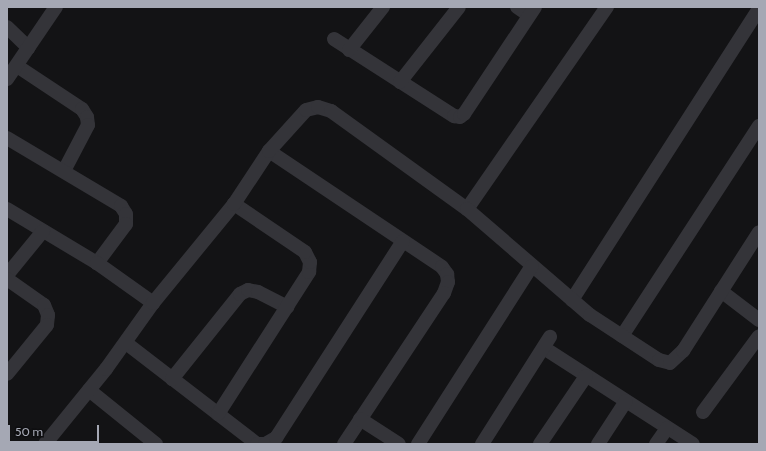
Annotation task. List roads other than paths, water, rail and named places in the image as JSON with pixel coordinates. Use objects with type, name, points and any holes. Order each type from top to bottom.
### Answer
[{"type":"street","points":[[7,79],[30,48],[56,7]]},
{"type":"street","points":[[349,50],[383,7]]},
{"type":"street","points":[[400,82],[459,7]]},
{"type":"street","points":[[334,39],[400,82],[460,117],[464,114],[532,11],[517,7]]},
{"type":"street","points":[[467,209],[607,7]]},
{"type":"street","points":[[572,300],[759,9]]},
{"type":"street","points":[[7,27],[30,48]]},
{"type":"street","points":[[17,66],[82,109],[87,117],[88,125],[64,171]]},
{"type":"street","points":[[51,442],[89,390],[126,344],[153,303],[234,204],[269,152],[306,110],[318,107],[331,110],[467,209],[590,315],[659,360],[670,363],[683,352],[720,291],[759,232]]},
{"type":"street","points":[[622,336],[759,126]]},
{"type":"street","points":[[7,138],[121,206],[126,214],[126,224],[97,263]]},
{"type":"street","points":[[269,152],[442,267],[448,282],[444,293],[344,444]]},
{"type":"street","points":[[218,414],[309,272],[305,252],[234,204]]},
{"type":"street","points":[[7,209],[97,263],[153,303]]},
{"type":"street","points":[[7,275],[43,231]]},
{"type":"street","points":[[126,344],[257,444],[265,444],[276,438],[403,241]]},
{"type":"street","points":[[418,444],[532,266]]},
{"type":"street","points":[[7,279],[44,305],[48,315],[47,325],[7,374]]},
{"type":"street","points":[[172,379],[240,294],[248,290],[258,292],[287,307]]},
{"type":"street","points":[[720,291],[759,320]]},
{"type":"street","points":[[703,412],[759,336]]},
{"type":"street","points":[[482,444],[547,343],[586,376],[693,444]]},
{"type":"street","points":[[540,444],[586,376]]},
{"type":"street","points":[[89,390],[156,444]]},
{"type":"street","points":[[598,444],[626,401]]},
{"type":"street","points":[[360,419],[399,444]]},
{"type":"street","points":[[656,444],[667,428]]}]
